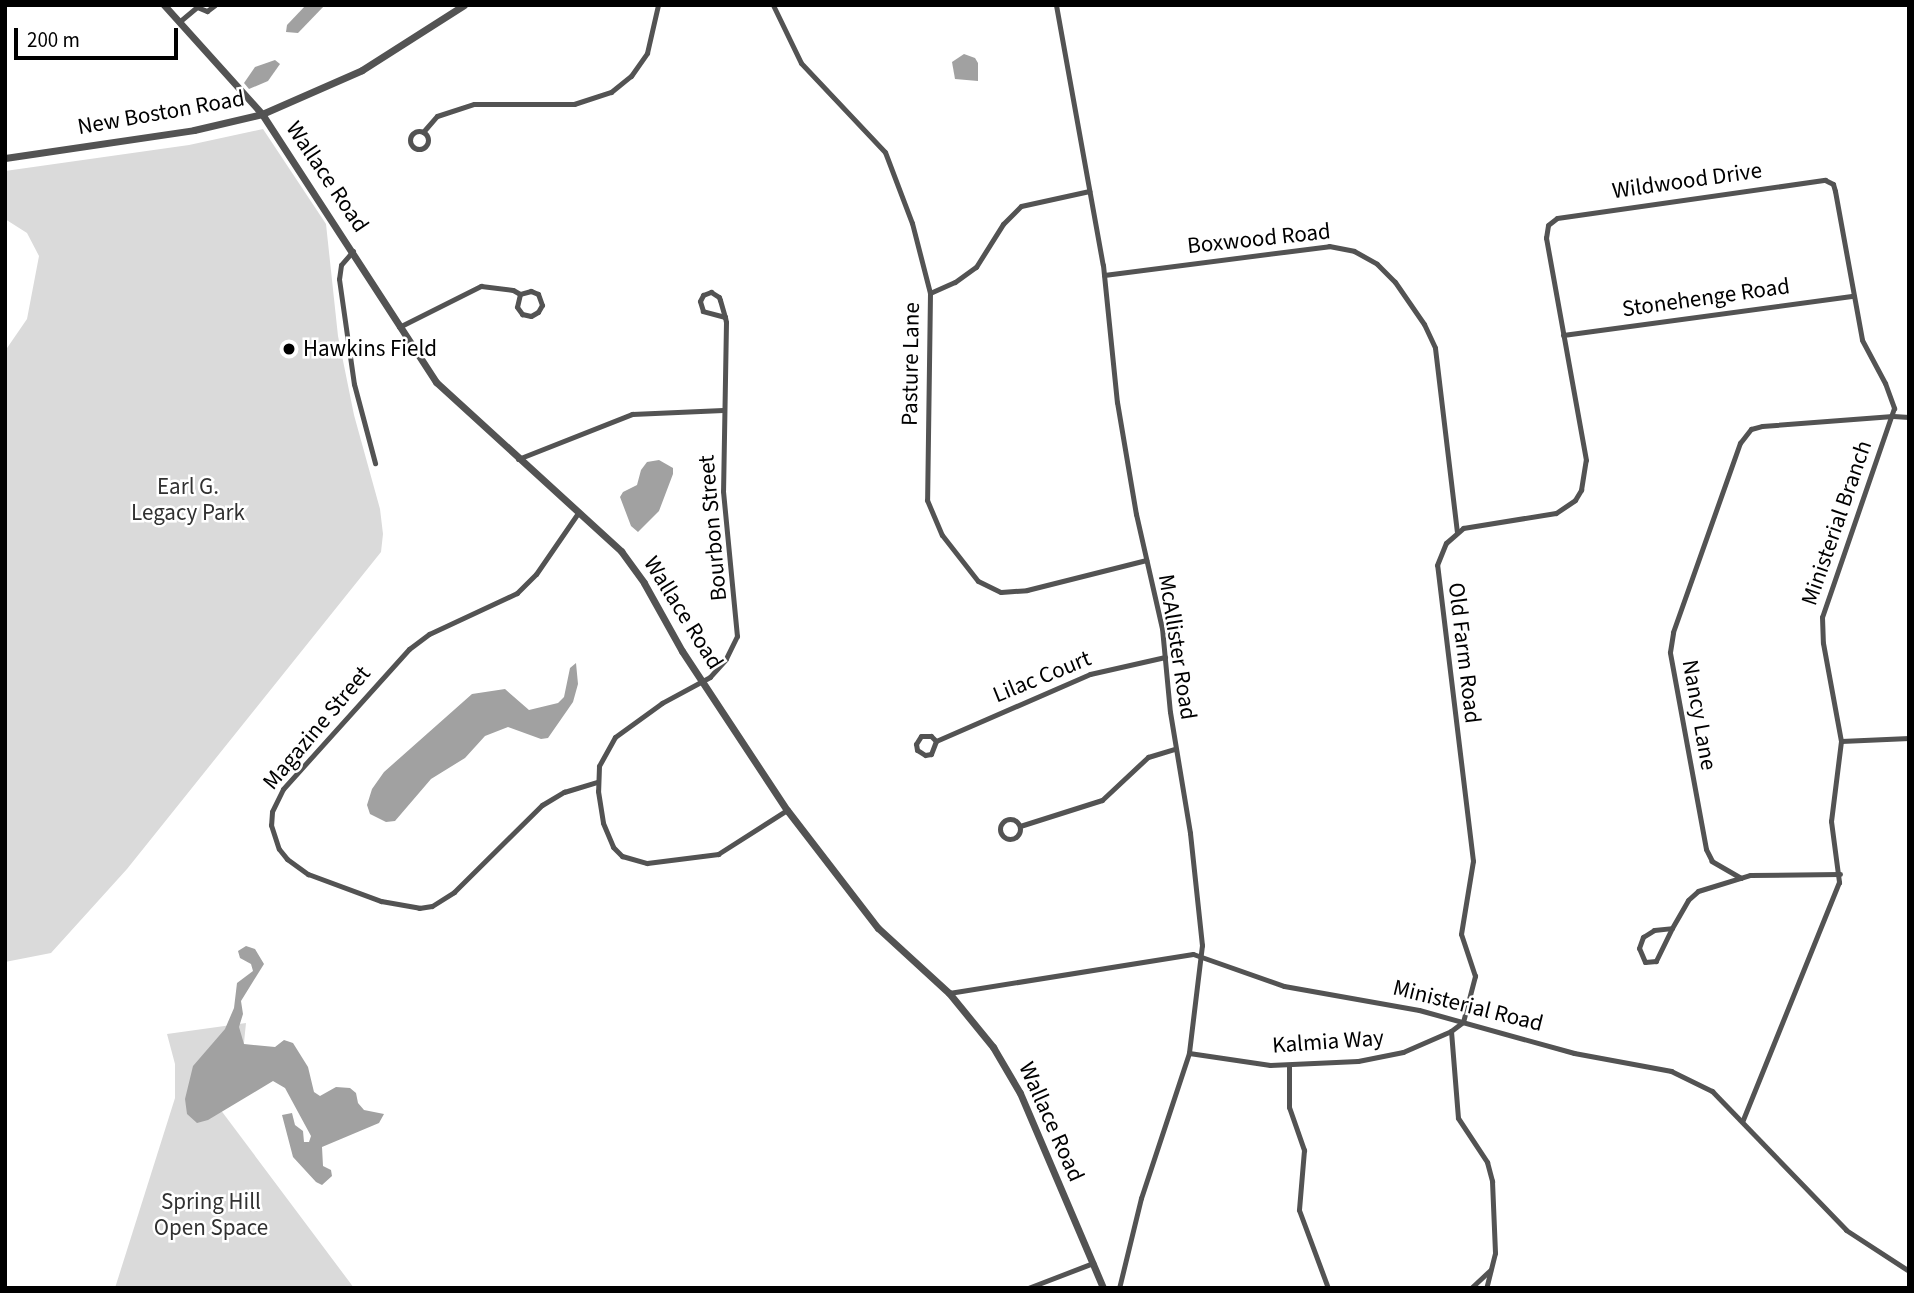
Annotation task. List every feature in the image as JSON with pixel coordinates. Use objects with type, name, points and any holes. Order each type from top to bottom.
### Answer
[{"type":"street","name":"Wallace Road","points":[[164,5],[262,114],[436,382],[608,538],[633,567],[703,682],[787,810],[878,928],[949,993],[1012,1075],[1102,1288]]},
{"type":"street","points":[[179,22],[197,6],[207,11],[215,5]]},
{"type":"street","name":"New Boston Road","points":[[5,158],[194,130],[262,114],[362,70],[464,5]]},
{"type":"street","points":[[422,132],[437,116],[474,104],[574,104],[611,92],[631,76],[647,53],[658,5]]},
{"type":"street","name":"Pasture Lane","points":[[773,5],[801,63],[888,157],[922,255],[930,293],[927,500],[935,524],[969,571],[989,588],[1014,592],[1146,561]]},
{"type":"street","name":"McAllister Road","points":[[1055,5],[1104,275],[1117,402],[1165,657],[1175,749],[1190,832],[1202,956],[1189,1052],[1140,1198],[1119,1288]]},
{"type":"street","name":"Wildwood Drive","points":[[1563,335],[1546,233],[1550,221],[1785,184],[1829,181]]},
{"type":"street","name":"Ministerial Branch","points":[[1829,181],[1835,191],[1862,340],[1891,395],[1893,416],[1822,617],[1823,643],[1841,741],[1831,821],[1840,874]]},
{"type":"street","points":[[930,293],[976,267],[1003,224],[1021,206],[1089,191]]},
{"type":"street","name":"Boxwood Road","points":[[1104,275],[1329,246],[1354,251],[1377,264],[1395,282],[1424,324],[1435,348],[1457,532]]},
{"type":"street","points":[[353,251],[341,265],[339,279],[354,384],[375,463]]},
{"type":"street","points":[[399,327],[481,285],[506,288],[520,294],[527,291],[538,294],[542,305],[538,312],[526,316],[519,311],[517,302],[520,294]]},
{"type":"street","points":[[711,292],[719,297],[725,317],[703,311],[700,301],[704,295],[711,292]]},
{"type":"street","name":"Stonehenge Road","points":[[1563,335],[1853,296]]},
{"type":"street","name":"Bourbon Street","points":[[703,682],[720,667],[737,636],[723,491],[725,317]]},
{"type":"street","points":[[1457,532],[1556,513],[1567,508],[1581,490],[1586,460],[1563,335]]},
{"type":"street","points":[[518,459],[632,414],[723,410]]},
{"type":"street","points":[[1893,416],[1909,417]]},
{"type":"street","name":"Nancy Lane","points":[[1741,878],[1712,861],[1706,849],[1670,652],[1673,632],[1740,443],[1751,429],[1893,416]]},
{"type":"street","name":"Magazine Street","points":[[579,513],[536,575],[517,593],[429,634],[409,649],[283,789],[272,812],[271,825],[279,849],[287,859],[308,874],[381,901],[419,908],[432,906],[454,892],[542,806],[564,792],[597,782]]},
{"type":"street","name":"Old Farm Road","points":[[1457,532],[1441,551],[1436,575],[1473,861],[1461,934],[1475,976],[1463,1022]]},
{"type":"street","name":"Lilac Court","points":[[936,741],[1090,674],[1165,657]]},
{"type":"street","points":[[703,682],[624,727],[607,747],[597,782],[603,823],[613,847],[622,856],[647,863],[718,854],[787,810]]},
{"type":"street","points":[[1841,741],[1909,738]]},
{"type":"street","points":[[1020,826],[1102,800],[1148,757],[1175,749]]},
{"type":"street","points":[[1672,928],[1654,930],[1643,937],[1639,948],[1645,962],[1656,961],[1672,928],[1694,893],[1758,874],[1840,874],[1743,1120]]},
{"type":"street","name":"Ministerial Road","points":[[949,993],[1172,956],[1202,956],[1284,986],[1391,1004],[1574,1052],[1679,1073],[1707,1087],[1743,1120],[1846,1230],[1909,1271]]},
{"type":"street","name":"Kalmia Way","points":[[1189,1052],[1289,1065],[1384,1058],[1451,1031],[1463,1022]]},
{"type":"street","points":[[1451,1031],[1458,1118],[1491,1175],[1495,1247],[1486,1288]]},
{"type":"street","points":[[1289,1065],[1289,1107],[1304,1150],[1299,1210],[1328,1288]]},
{"type":"street","points":[[1028,1288],[1093,1264]]},
{"type":"street","points":[[1471,1288],[1490,1270]]},
{"type":"green space","name":"Earl G. Legacy Park","points":[[263,129],[326,224],[338,336],[354,415],[380,509],[383,534],[381,552],[127,869],[51,953],[5,962],[5,351],[27,319],[39,256],[27,233],[5,219],[5,171],[189,145]]},
{"type":"green space","name":"Spring Hill Open Space","points":[[246,1023],[241,1072],[214,1101],[354,1288],[115,1288],[175,1098],[175,1064],[167,1034]]},
{"type":"shaded area","points":[[306,5],[325,5],[298,33],[286,32],[287,25]]},
{"type":"shaded area","points":[[964,54],[975,58],[978,63],[978,81],[955,79],[952,62]]},
{"type":"shaded area","points":[[275,60],[280,64],[268,81],[249,89],[244,83],[255,67]]},
{"type":"shaded area","points":[[659,460],[673,468],[673,474],[659,511],[638,532],[631,526],[620,497],[623,492],[637,485],[641,470],[647,462]]},
{"type":"shaded area","points":[[576,663],[578,684],[573,702],[548,738],[541,739],[508,727],[485,736],[465,758],[431,779],[395,821],[386,822],[370,814],[367,805],[372,789],[384,772],[472,694],[505,689],[529,710],[558,703],[564,697],[570,668]]},
{"type":"shaded area","points":[[246,946],[255,949],[264,964],[241,1001],[243,1014],[239,1027],[244,1044],[275,1047],[284,1040],[293,1043],[308,1067],[314,1092],[320,1096],[336,1087],[350,1088],[356,1093],[358,1103],[364,1110],[384,1114],[379,1123],[322,1147],[323,1166],[331,1170],[332,1176],[322,1185],[293,1157],[282,1115],[292,1113],[295,1125],[303,1131],[304,1142],[309,1142],[311,1136],[285,1088],[273,1081],[208,1120],[197,1123],[187,1114],[185,1099],[193,1066],[225,1029],[234,1008],[237,983],[253,971],[251,964],[240,958],[238,951]]},
{"type":"place","name":"Hawkins Field","points":[[289,349]]}]
